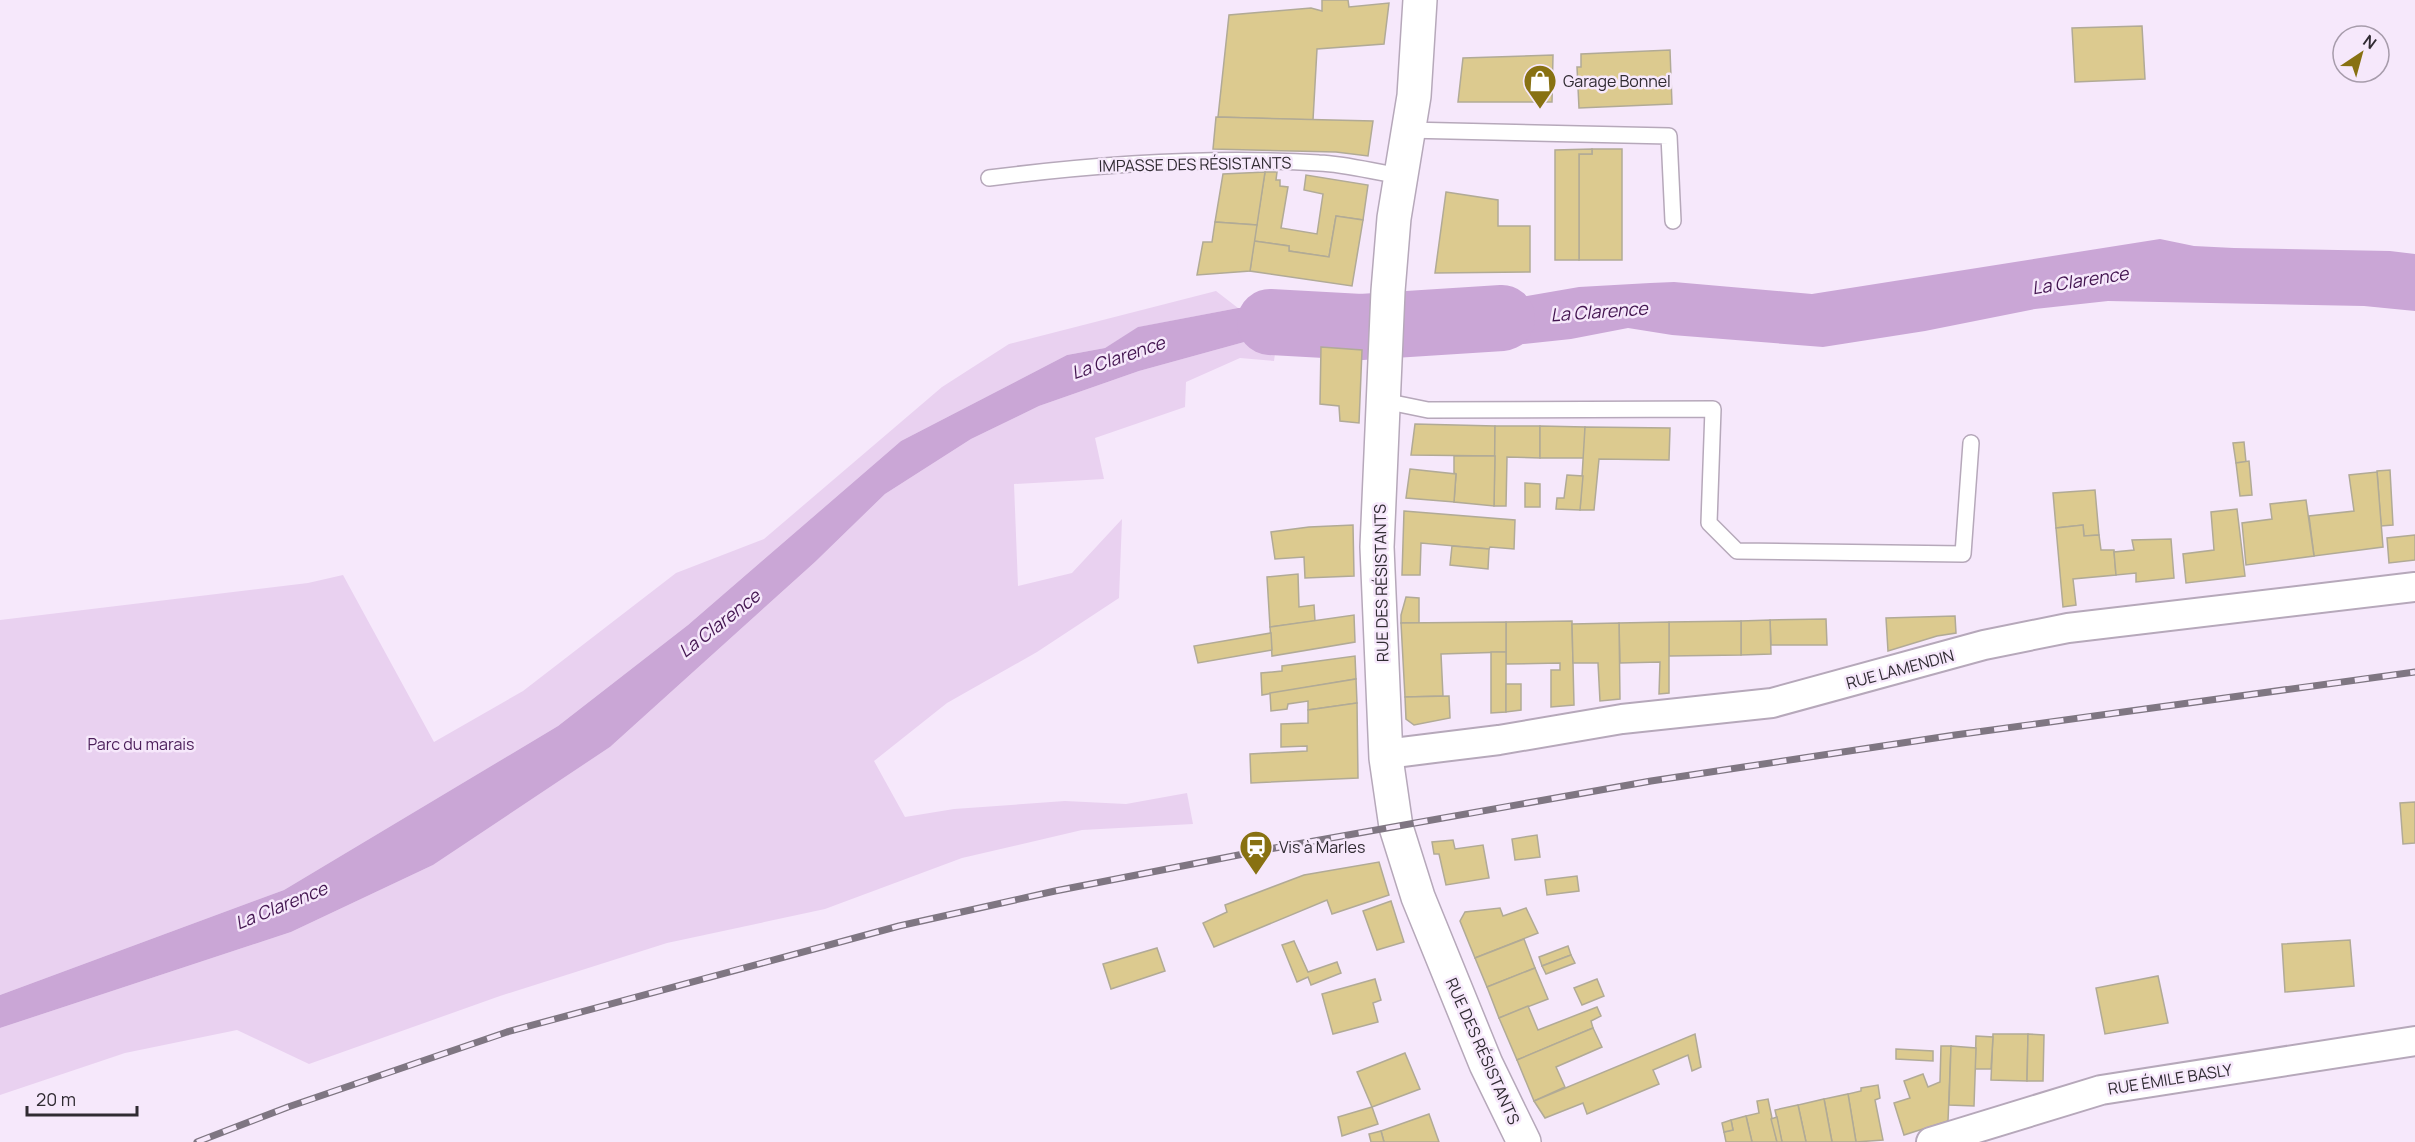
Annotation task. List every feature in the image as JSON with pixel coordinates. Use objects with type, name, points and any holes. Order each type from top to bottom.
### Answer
[{"type":"main road","name":"RUE DES RÉSISTANTS","points":[[1420,0],[1414,96],[1394,218],[1388,291],[1377,547],[1386,758],[1396,827],[1418,897],[1486,1064],[1524,1142]]},
{"type":"street","name":"RUE LAMENDIN","points":[[1386,758],[1402,752],[1499,740],[1623,719],[1773,703],[1984,645],[2068,628],[2415,587]]},
{"type":"street","name":"RUE ÉMILE BASLY","points":[[1931,1142],[2101,1090],[2415,1041]]},
{"type":"lane","points":[[1407,130],[1669,136],[1673,221]]},
{"type":"lane","name":"IMPASSE DES RÉSISTANTS","points":[[989,178],[1080,166],[1220,161],[1321,163],[1401,176]]},
{"type":"lane","points":[[1384,401],[1428,410],[1713,410],[1709,523],[1737,551],[1963,554],[1971,442]]},
{"type":"green space","name":"Parc du marais","points":[[1216,291],[1238,308],[1139,327],[1105,348],[1067,355],[901,441],[688,625],[558,726],[284,890],[0,995],[0,620],[308,583],[343,575],[434,742],[523,691],[676,573],[764,539],[942,387],[1009,344]]},
{"type":"green space","points":[[1277,339],[1274,361],[1240,358],[1186,382],[1185,407],[1095,438],[1104,479],[1014,484],[1018,586],[1072,573],[1122,519],[1119,598],[1037,652],[947,703],[874,761],[905,817],[954,809],[1065,801],[1126,804],[1187,793],[1193,824],[1082,830],[962,858],[825,909],[667,943],[500,996],[309,1064],[237,1030],[125,1053],[0,1095],[0,1028],[291,932],[433,865],[610,747],[815,562],[885,494],[971,439],[1039,406],[1139,371],[1248,341]]},
{"type":"water","points":[[2160,239],[2194,246],[2390,251],[2415,254],[2415,311],[2364,306],[2108,301],[2035,309],[1925,331],[1823,347],[1672,335],[1628,328],[1571,339],[1497,347],[1410,350],[1412,310],[1434,312],[1579,287],[1674,282],[1812,294]]},
{"type":"water","points":[[1238,308],[1276,308],[1362,316],[1362,350],[1321,347],[1277,339],[1248,341],[1139,371],[1039,406],[971,439],[885,494],[815,562],[610,747],[433,865],[291,932],[0,1028],[0,995],[284,890],[558,726],[688,625],[901,441],[1067,355],[1105,348],[1138,327]]},
{"type":"building","points":[[1322,0],[1348,0],[1349,7],[1389,3],[1384,44],[1317,49],[1313,120],[1218,117],[1229,15],[1311,8],[1322,11]]},
{"type":"building","points":[[2142,26],[2145,79],[2075,82],[2072,28]]},
{"type":"building","points":[[1670,50],[1672,104],[1579,108],[1577,67],[1581,67],[1581,54]]},
{"type":"building","points":[[1553,55],[1552,102],[1458,102],[1463,58]]},
{"type":"building","points":[[1216,117],[1373,121],[1368,156],[1336,152],[1213,149]]},
{"type":"building","points":[[1592,149],[1622,149],[1622,260],[1579,260],[1579,154],[1592,154]]},
{"type":"building","points":[[1592,149],[1592,154],[1579,154],[1579,260],[1555,260],[1555,150]]},
{"type":"building","points":[[1265,172],[1277,172],[1276,180],[1280,180],[1280,186],[1288,187],[1281,228],[1317,234],[1323,194],[1304,190],[1306,175],[1368,185],[1363,220],[1336,216],[1329,257],[1289,251],[1289,246],[1254,241]]},
{"type":"building","points":[[1265,172],[1257,225],[1215,222],[1223,174]]},
{"type":"building","points":[[1446,192],[1498,200],[1498,226],[1530,226],[1530,272],[1435,273]]},
{"type":"building","points":[[1336,216],[1363,220],[1352,286],[1250,271],[1254,241],[1289,246],[1289,251],[1329,257]]},
{"type":"building","points":[[1215,222],[1257,225],[1250,271],[1197,275],[1203,242],[1212,242]]},
{"type":"building","points":[[1321,347],[1362,350],[1359,423],[1340,421],[1339,406],[1320,404]]},
{"type":"building","points":[[1415,424],[1495,426],[1495,456],[1411,455]]},
{"type":"building","points":[[1495,426],[1540,426],[1540,458],[1507,457],[1506,506],[1494,506]]},
{"type":"building","points":[[1540,426],[1585,427],[1585,458],[1540,458]]},
{"type":"building","points":[[1585,427],[1670,428],[1669,460],[1599,459],[1594,510],[1580,510]]},
{"type":"building","points":[[2244,442],[2246,462],[2236,463],[2233,443]]},
{"type":"building","points":[[1454,456],[1495,456],[1494,506],[1454,502],[1456,474],[1454,473]]},
{"type":"building","points":[[2249,461],[2252,495],[2240,496],[2236,463]]},
{"type":"building","points":[[1410,469],[1456,474],[1454,502],[1406,498]]},
{"type":"building","points":[[2390,470],[2393,525],[2381,526],[2377,471]]},
{"type":"building","points":[[2377,472],[2383,547],[2314,556],[2309,516],[2354,511],[2349,475]]},
{"type":"building","points":[[1567,475],[1583,476],[1580,510],[1556,509],[1557,498],[1564,498]]},
{"type":"building","points":[[1525,483],[1540,484],[1540,507],[1525,507]]},
{"type":"building","points":[[2095,490],[2099,535],[2084,536],[2083,525],[2056,528],[2053,493]]},
{"type":"building","points":[[2306,500],[2314,556],[2246,565],[2242,523],[2272,519],[2270,504]]},
{"type":"building","points":[[2237,509],[2245,576],[2186,583],[2183,554],[2214,550],[2211,512]]},
{"type":"building","points":[[1404,511],[1515,520],[1514,549],[1421,543],[1420,575],[1402,575]]},
{"type":"building","points":[[1353,525],[1354,576],[1305,578],[1304,557],[1275,559],[1271,532]]},
{"type":"building","points":[[2083,525],[2084,536],[2099,535],[2101,550],[2114,550],[2116,575],[2073,579],[2076,605],[2063,607],[2056,528]]},
{"type":"building","points":[[2415,535],[2415,560],[2389,563],[2387,538]]},
{"type":"building","points":[[2171,539],[2174,578],[2136,582],[2136,573],[2116,575],[2114,552],[2134,550],[2132,540]]},
{"type":"building","points":[[1452,546],[1489,549],[1488,569],[1450,565]]},
{"type":"building","points":[[1298,574],[1299,607],[1314,605],[1315,621],[1270,627],[1267,577]]},
{"type":"building","points":[[1406,597],[1419,598],[1419,623],[1401,623]]},
{"type":"building","points":[[1354,615],[1355,642],[1272,656],[1270,627]]},
{"type":"building","points":[[1955,616],[1956,633],[1937,636],[1888,651],[1886,618]]},
{"type":"building","points":[[1826,619],[1827,645],[1771,645],[1770,620]]},
{"type":"building","points":[[1770,620],[1771,654],[1741,655],[1741,621]]},
{"type":"building","points":[[1572,621],[1574,705],[1551,707],[1551,670],[1560,670],[1560,663],[1506,664],[1506,622]]},
{"type":"building","points":[[1741,621],[1741,655],[1669,656],[1669,622]]},
{"type":"building","points":[[1506,622],[1506,652],[1441,654],[1443,696],[1405,697],[1401,623]]},
{"type":"building","points":[[1669,622],[1669,693],[1659,694],[1660,662],[1620,663],[1619,623]]},
{"type":"building","points":[[1619,623],[1620,699],[1600,701],[1598,663],[1573,663],[1572,624]]},
{"type":"building","points":[[1271,633],[1272,650],[1198,663],[1194,646]]},
{"type":"building","points":[[1491,652],[1506,652],[1506,712],[1491,713]]},
{"type":"building","points":[[1355,656],[1356,679],[1262,695],[1261,673],[1282,671],[1282,666]]},
{"type":"building","points":[[1356,679],[1357,703],[1308,710],[1308,701],[1288,704],[1287,709],[1271,711],[1270,693]]},
{"type":"building","points":[[1506,684],[1521,684],[1521,710],[1506,712]]},
{"type":"building","points":[[1449,696],[1450,718],[1414,725],[1406,719],[1405,697]]},
{"type":"building","points":[[1357,703],[1358,778],[1251,783],[1250,754],[1307,751],[1307,746],[1281,747],[1281,724],[1308,723],[1308,710]]},
{"type":"building","points":[[2415,802],[2415,843],[2403,844],[2400,803]]},
{"type":"building","points":[[1537,835],[1540,857],[1515,860],[1512,839]]},
{"type":"building","points":[[1453,840],[1455,849],[1483,845],[1489,878],[1446,885],[1439,854],[1434,854],[1432,842]]},
{"type":"building","points":[[1379,862],[1389,895],[1332,914],[1327,900],[1214,947],[1203,923],[1227,912],[1225,905],[1304,875]]},
{"type":"building","points":[[1577,876],[1579,891],[1547,895],[1545,880]]},
{"type":"building","points":[[1391,901],[1404,942],[1377,950],[1363,911]]},
{"type":"building","points":[[1500,908],[1503,916],[1526,908],[1538,933],[1475,958],[1460,921],[1465,912]]},
{"type":"building","points":[[1524,939],[1535,968],[1487,987],[1475,958]]},
{"type":"building","points":[[2350,940],[2354,986],[2285,992],[2282,944]]},
{"type":"building","points":[[1294,941],[1308,972],[1337,962],[1341,973],[1311,985],[1308,977],[1297,982],[1282,945]]},
{"type":"building","points":[[1568,946],[1571,955],[1542,966],[1539,957]]},
{"type":"building","points":[[1157,948],[1165,971],[1111,989],[1103,964]]},
{"type":"building","points":[[1571,955],[1575,963],[1546,974],[1542,966]]},
{"type":"building","points":[[1535,968],[1548,999],[1499,1018],[1487,987]]},
{"type":"building","points":[[2158,976],[2168,1023],[2105,1034],[2096,988]]},
{"type":"building","points":[[1375,979],[1381,1000],[1373,1003],[1378,1022],[1333,1034],[1322,994]]},
{"type":"building","points":[[1597,979],[1604,996],[1582,1005],[1574,988]]},
{"type":"building","points":[[1528,1006],[1538,1030],[1597,1007],[1601,1016],[1591,1021],[1593,1028],[1517,1060],[1499,1018]]},
{"type":"building","points":[[1593,1028],[1602,1047],[1556,1067],[1565,1087],[1534,1101],[1517,1060]]},
{"type":"building","points":[[1695,1034],[1701,1067],[1692,1071],[1688,1055],[1653,1070],[1659,1084],[1587,1114],[1583,1103],[1545,1118],[1534,1101]]},
{"type":"building","points":[[1993,1034],[2028,1034],[2027,1081],[1991,1080]]},
{"type":"building","points":[[2028,1034],[2044,1035],[2043,1081],[2027,1081]]},
{"type":"building","points":[[1976,1036],[1993,1037],[1991,1069],[1975,1069]]},
{"type":"building","points":[[1941,1046],[1951,1046],[1948,1121],[1904,1135],[1894,1103],[1910,1098],[1904,1081],[1923,1074],[1928,1087],[1940,1082]]},
{"type":"building","points":[[1951,1046],[1976,1048],[1974,1106],[1949,1105]]},
{"type":"building","points":[[1896,1049],[1933,1051],[1933,1061],[1896,1059]]},
{"type":"building","points":[[1405,1053],[1420,1089],[1372,1107],[1357,1072]]},
{"type":"building","points":[[1878,1085],[1880,1098],[1875,1100],[1883,1140],[1856,1142],[1848,1094],[1861,1091],[1861,1088]]},
{"type":"building","points":[[1848,1094],[1856,1142],[1832,1142],[1824,1099]]},
{"type":"building","points":[[1768,1099],[1777,1142],[1752,1142],[1746,1116],[1759,1113],[1757,1101]]},
{"type":"building","points":[[1824,1099],[1832,1142],[1806,1142],[1798,1105]]},
{"type":"building","points":[[1798,1105],[1806,1142],[1782,1142],[1775,1110]]},
{"type":"building","points":[[1372,1107],[1378,1124],[1342,1136],[1338,1117]]},
{"type":"building","points":[[1429,1114],[1439,1142],[1384,1142],[1381,1131]]},
{"type":"building","points":[[1746,1116],[1752,1142],[1726,1142],[1724,1132],[1733,1130],[1731,1120]]},
{"type":"building","points":[[1777,1117],[1782,1142],[1777,1142],[1771,1119]]},
{"type":"building","points":[[1731,1120],[1733,1130],[1724,1132],[1722,1123]]},
{"type":"building","points":[[1381,1131],[1384,1142],[1371,1142],[1369,1134]]},
{"type":"waterway","name":"La Clarence","points":[[1270,322],[1361,327],[1502,318]]},
{"type":"railway","points":[[197,1142],[288,1107],[507,1032],[899,926],[1055,891],[1269,849],[1651,781],[1955,735],[2415,672]]},
{"type":"place","name":"Garage Bonnel","points":[[1540,110]]},
{"type":"place","name":"Vis à Marles","points":[[1256,876]]}]
